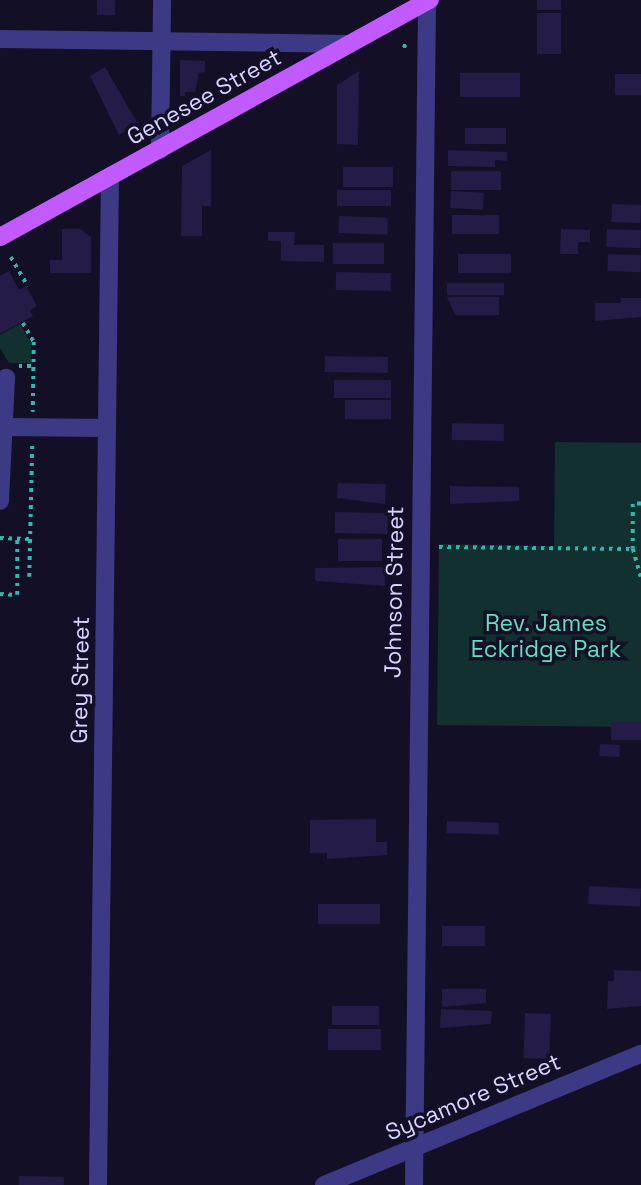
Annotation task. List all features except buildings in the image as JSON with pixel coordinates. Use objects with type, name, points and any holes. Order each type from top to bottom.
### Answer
[{"type":"main road","name":"Genesee Street","points":[[0,237],[428,1]]},
{"type":"street","points":[[160,150],[162,0]]},
{"type":"street","name":"Johnson Street","points":[[414,1185],[428,1]]},
{"type":"street","points":[[0,39],[350,44]]},
{"type":"street","name":"Grey Street","points":[[99,1185],[110,176]]},
{"type":"street","points":[[0,381],[6,378],[0,501]]},
{"type":"street","points":[[5,427],[107,428]]},
{"type":"street","name":"Sycamore Street","points":[[324,1185],[641,1054]]},
{"type":"path","points":[[11,257],[28,287]]},
{"type":"path","points":[[23,323],[34,342],[33,418]]},
{"type":"path","points":[[29,577],[32,440]]},
{"type":"path","points":[[641,504],[633,504],[633,549],[641,577]]},
{"type":"path","points":[[0,538],[30,539]]},
{"type":"path","points":[[0,594],[17,595],[17,539]]},
{"type":"path","points":[[433,547],[633,549]]},
{"type":"green space","points":[[20,324],[31,343],[31,363],[9,363],[0,348],[0,335]]},
{"type":"green space","name":"Rev. James Eckridge Park","points":[[555,442],[641,443],[641,727],[437,725],[439,544],[554,546]]}]
